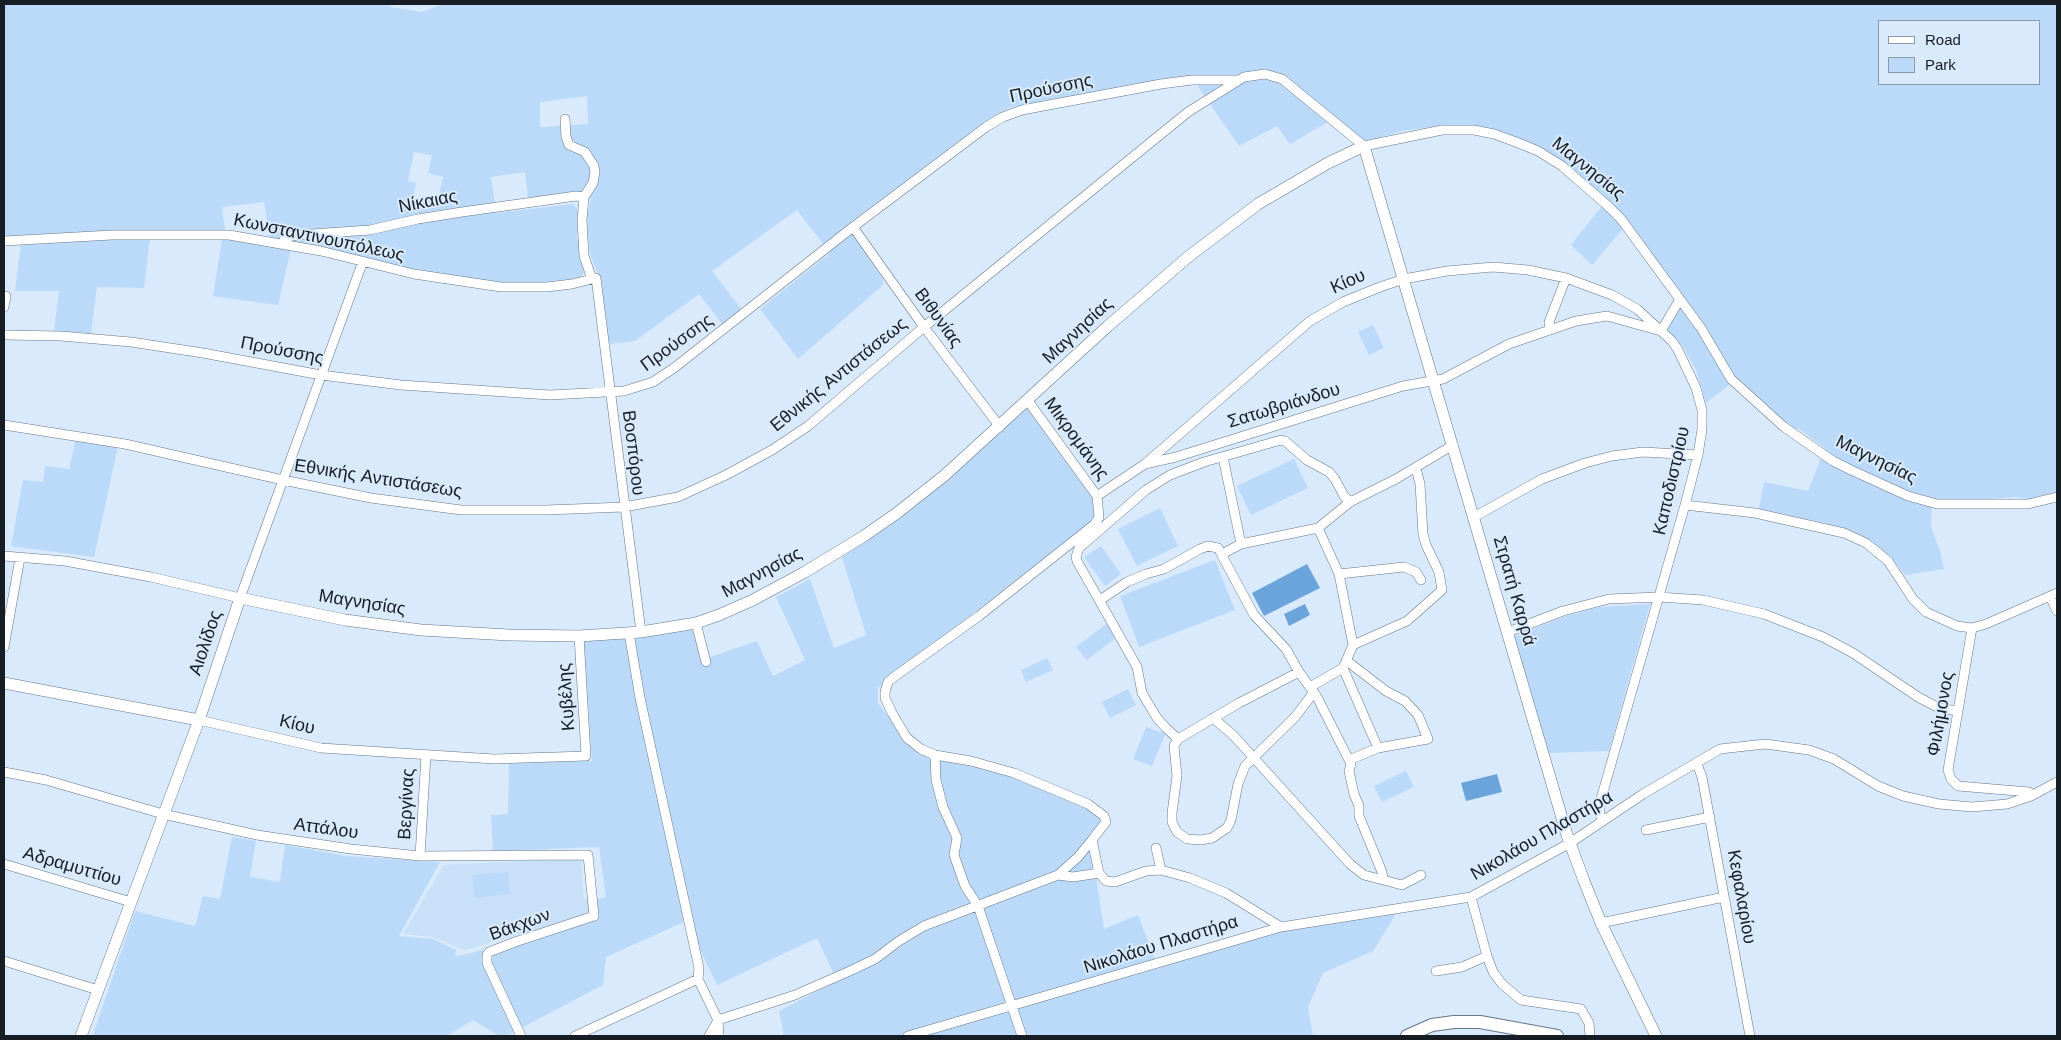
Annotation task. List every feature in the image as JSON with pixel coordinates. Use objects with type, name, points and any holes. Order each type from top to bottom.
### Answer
[{"type":"main road","points":[[1407,1036],[1432,1026],[1454,1022],[1480,1022],[1557,1036]]},
{"type":"street","name":"Εθνικής Αντιστάσεως","points":[[4,425],[125,444],[371,498],[461,510],[546,510],[624,507],[678,497],[726,475],[772,450],[808,426],[924,327],[1188,112],[1239,80],[1251,75],[1265,74],[1282,79],[1364,146]]},
{"type":"street","name":"Προύσσης","points":[[4,335],[131,342],[203,352],[321,376],[450,389],[550,395],[609,393],[644,386],[660,378],[853,227],[986,127],[1012,113],[1170,82],[1239,80]]},
{"type":"street","points":[[565,119],[569,144],[585,152],[594,166],[595,178],[584,198]]},
{"type":"street","name":"Μαγνησίας","points":[[4,556],[65,561],[94,566],[345,620],[421,630],[502,635],[579,636],[641,632],[696,623],[753,600],[805,572],[864,536],[927,489],[1000,426],[1142,295],[1258,204],[1308,174],[1364,146],[1407,136],[1455,129],[1494,134],[1538,151],[1562,166],[1615,212],[1701,328],[1731,379],[1784,427],[1833,460],[1908,496],[1937,504],[2028,504],[2057,497]]},
{"type":"street","name":"Στρατή Καρρά","points":[[1364,146],[1570,842],[1601,923],[1656,1036]]},
{"type":"street","name":"Νίκαιας","points":[[283,243],[285,238],[297,234],[370,230],[418,219],[462,212],[576,196],[584,198]]},
{"type":"street","name":"Βοσπόρου","points":[[584,198],[582,238],[584,256],[594,278],[641,632]]},
{"type":"street","name":"Βιθυνίας","points":[[853,227],[924,327],[1000,426]]},
{"type":"street","name":"Κωνσταντινουπόλεως","points":[[4,241],[168,234],[229,235],[283,243],[414,274],[501,287],[547,287],[572,284],[594,278]]},
{"type":"street","name":"Αιολίδος","points":[[81,1036],[199,720],[240,598],[363,261]]},
{"type":"street","name":"Κίου","points":[[1097,496],[1145,464],[1310,321],[1343,302],[1404,279],[1447,271],[1493,267],[1528,270],[1566,278],[1621,300],[1643,314],[1661,331]]},
{"type":"street","points":[[1550,329],[1549,322],[1566,278]]},
{"type":"street","points":[[4,308],[6,296]]},
{"type":"street","points":[[1434,380],[1449,376],[1500,348],[1586,318],[1607,316],[1661,331],[1680,299]]},
{"type":"street","name":"Καποδιστρίου","points":[[1603,820],[1600,815],[1599,806],[1685,505],[1698,455],[1702,429],[1700,400],[1690,374],[1672,341],[1661,331]]},
{"type":"street","name":"Σατωβριάνδου","points":[[1145,464],[1176,457],[1403,386],[1434,380]]},
{"type":"street","name":"Μικρομάνης","points":[[1028,401],[1097,496]]},
{"type":"street","points":[[1178,739],[1166,728],[1150,707],[1142,692],[1137,667],[1077,561],[1076,557],[1079,548],[1146,490],[1182,469],[1281,440],[1285,441],[1307,460],[1329,472],[1350,502]]},
{"type":"street","points":[[1222,554],[1241,544],[1318,528],[1350,502],[1416,468],[1452,445]]},
{"type":"street","points":[[1474,516],[1542,479],[1585,463],[1612,456],[1643,452],[1698,455]]},
{"type":"street","points":[[1223,457],[1241,544]]},
{"type":"street","points":[[1353,645],[1407,621],[1442,590],[1439,572],[1426,545],[1423,534],[1420,484],[1416,468]]},
{"type":"street","points":[[709,1036],[718,1020],[778,1002],[832,980],[874,959],[924,926],[1058,875],[1078,857],[1105,825],[1106,820],[1104,816],[1088,804],[1014,773],[971,761],[935,755],[921,749],[901,731],[885,698],[888,682],[901,671],[946,642],[1095,524],[1099,517],[1100,509],[1097,496]]},
{"type":"street","points":[[1685,505],[1755,513],[1844,533],[1866,543],[1888,561],[1913,599],[1926,612],[1957,626],[1972,628],[1986,624],[2054,595],[2057,611]]},
{"type":"street","points":[[1299,672],[1178,739],[1174,746],[1177,776],[1172,822],[1177,832],[1187,839],[1201,840],[1212,838],[1228,828],[1238,784],[1245,766],[1296,717],[1312,690],[1345,664],[1353,645],[1339,574],[1318,528]]},
{"type":"street","points":[[1100,600],[1127,582],[1146,574],[1164,570],[1200,549],[1218,548],[1244,600],[1254,615],[1286,649],[1312,690],[1351,764],[1349,771],[1354,794],[1359,806],[1359,816],[1382,872],[1383,879]]},
{"type":"street","points":[[4,647],[20,558]]},
{"type":"street","points":[[1339,574],[1404,567],[1416,572],[1421,580]]},
{"type":"street","points":[[1508,632],[1585,605],[1609,599],[1659,597],[1704,600],[1738,607],[1800,627],[1823,637],[1853,653],[1918,697],[1939,708],[1958,711]]},
{"type":"street","points":[[696,623],[706,662]]},
{"type":"street","name":"Φιλήμονος","points":[[1972,628],[1948,770],[1951,779],[1958,786],[2029,792],[2031,796]]},
{"type":"street","points":[[629,633],[640,698],[700,968],[698,979],[718,1020],[719,1036]]},
{"type":"street","name":"Κυβέλης","points":[[579,636],[586,756]]},
{"type":"street","points":[[1345,664],[1405,701],[1418,715],[1428,739],[1378,748],[1349,760]]},
{"type":"street","points":[[1345,664],[1378,748]]},
{"type":"street","name":"Κίου","points":[[4,683],[199,720],[320,748],[494,759],[586,756]]},
{"type":"street","points":[[1213,718],[1233,735],[1350,864],[1364,875],[1376,880],[1383,879],[1402,885],[1421,875]]},
{"type":"street","name":"Νικολάου Πλαστήρα","points":[[908,1036],[1281,927],[1471,897],[1570,842],[1697,764],[1714,751],[1726,748],[1756,744],[1787,746],[1808,750],[1834,759],[1878,786],[1904,796],[1938,804],[1972,807],[2006,804],[2031,796],[2057,782]]},
{"type":"street","name":"Βεργίνας","points":[[420,856],[426,755]]},
{"type":"street","points":[[935,755],[936,780],[943,808],[957,838],[954,855],[965,886],[978,906],[1022,1036]]},
{"type":"street","name":"Κεφαλαρίου","points":[[1697,764],[1702,777],[1710,817],[1750,1036]]},
{"type":"street","name":"Αττάλου","points":[[4,772],[46,780],[163,814],[257,835],[351,850],[420,856],[588,856],[595,914],[591,918]]},
{"type":"street","points":[[1646,830],[1710,817]]},
{"type":"street","points":[[1092,840],[1099,873],[1106,881],[1110,882],[1146,871],[1161,870],[1218,889],[1281,927]]},
{"type":"street","points":[[1156,848],[1161,870]]},
{"type":"street","name":"Αδραμυττίου","points":[[4,864],[131,902]]},
{"type":"street","points":[[1058,875],[1073,877],[1099,873]]},
{"type":"street","points":[[1471,897],[1486,956],[1493,972],[1502,984],[1521,1000],[1581,1009],[1589,1023],[1590,1036]]},
{"type":"street","points":[[1601,923],[1724,897]]},
{"type":"street","name":"Βάκχων","points":[[521,1036],[487,963],[487,955],[489,952],[515,942],[591,918]]},
{"type":"street","points":[[1436,971],[1462,967],[1486,956]]},
{"type":"street","points":[[4,961],[98,990]]},
{"type":"street","points":[[575,1036],[596,1031],[698,979]]},
{"type":"shaded area","points":[[581,858],[584,900],[589,900],[589,915],[464,950],[433,937],[403,934],[444,865]]},
{"type":"green space","points":[[4,4],[388,4],[391,7],[422,12],[443,4],[2057,4],[2057,493],[2031,500],[2016,497],[1968,501],[1932,500],[1931,527],[1940,551],[1944,569],[1905,575],[1891,557],[1851,532],[1828,524],[1759,509],[1764,482],[1808,491],[1825,448],[1799,429],[1789,429],[1737,379],[1706,403],[1696,370],[1682,345],[1667,329],[1686,299],[1627,224],[1592,265],[1571,245],[1605,202],[1577,175],[1512,136],[1478,126],[1446,125],[1402,131],[1361,143],[1328,122],[1290,144],[1277,126],[1239,146],[1197,85],[1194,75],[1011,107],[981,124],[847,225],[883,279],[883,285],[798,359],[760,309],[830,253],[797,210],[712,271],[742,310],[723,325],[699,294],[635,341],[608,344],[598,274],[591,257],[588,237],[587,215],[591,199],[565,194],[528,198],[525,172],[491,177],[496,213],[573,204],[580,215],[577,236],[584,272],[581,278],[521,285],[482,282],[291,249],[278,305],[213,296],[222,239],[267,244],[270,237],[264,202],[222,207],[225,230],[151,231],[144,288],[97,287],[91,333],[54,331],[59,291],[15,291],[22,236],[4,237]],"holes":[[[587,96],[588,124],[540,127],[540,102]],[[414,152],[432,155],[428,173],[443,177],[437,203],[413,199],[416,183],[408,181]]]},
{"type":"green space","points":[[1373,325],[1384,348],[1369,355],[1358,332]]},
{"type":"green space","points":[[1028,407],[1091,492],[1096,506],[1097,517],[878,688],[878,703],[910,746],[928,757],[994,769],[1041,786],[1097,813],[1104,821],[1090,838],[1104,929],[1138,915],[1158,967],[1279,932],[1397,912],[1373,951],[1323,973],[1308,1007],[1313,1036],[784,1036],[779,1011],[837,981],[817,938],[717,985],[686,921],[606,957],[603,985],[506,1036],[499,1036],[473,1020],[447,1036],[94,1036],[135,911],[195,926],[203,896],[220,899],[232,837],[256,841],[250,877],[280,882],[285,845],[346,856],[440,862],[399,936],[433,939],[456,950],[455,957],[498,946],[592,915],[591,901],[606,897],[599,847],[493,851],[491,815],[508,814],[509,763],[592,761],[583,640],[692,629],[702,660],[757,641],[773,676],[805,660],[776,597],[810,579],[834,648],[866,635],[842,557],[899,519]]},
{"type":"green space","points":[[76,439],[118,446],[94,557],[11,546],[23,480],[43,482],[45,466],[69,469]]},
{"type":"green space","points":[[1294,459],[1308,488],[1251,515],[1237,486]]},
{"type":"green space","points":[[1160,508],[1178,546],[1137,566],[1118,529]]},
{"type":"green space","points":[[1101,546],[1121,574],[1105,586],[1084,557]]},
{"type":"green space","points":[[1215,560],[1235,610],[1139,647],[1120,596]]},
{"type":"green space","points":[[1650,604],[1609,751],[1548,753],[1513,637],[1563,617],[1599,607]]},
{"type":"green space","points":[[1106,624],[1117,637],[1087,660],[1076,647]]},
{"type":"green space","points":[[1047,658],[1053,670],[1026,682],[1021,670]]},
{"type":"green space","points":[[1128,689],[1136,705],[1110,718],[1102,702]]},
{"type":"green space","points":[[1146,727],[1165,734],[1152,766],[1133,759]]},
{"type":"green space","points":[[1406,771],[1414,787],[1382,802],[1374,786]]},
{"type":"green space","points":[[508,872],[510,894],[474,898],[472,875]]},
{"type":"water","points":[[1307,564],[1320,588],[1264,616],[1252,593]]},
{"type":"water","points":[[1305,604],[1310,615],[1289,626],[1284,614]]},
{"type":"water","points":[[1497,774],[1502,792],[1466,801],[1461,783]]}]
